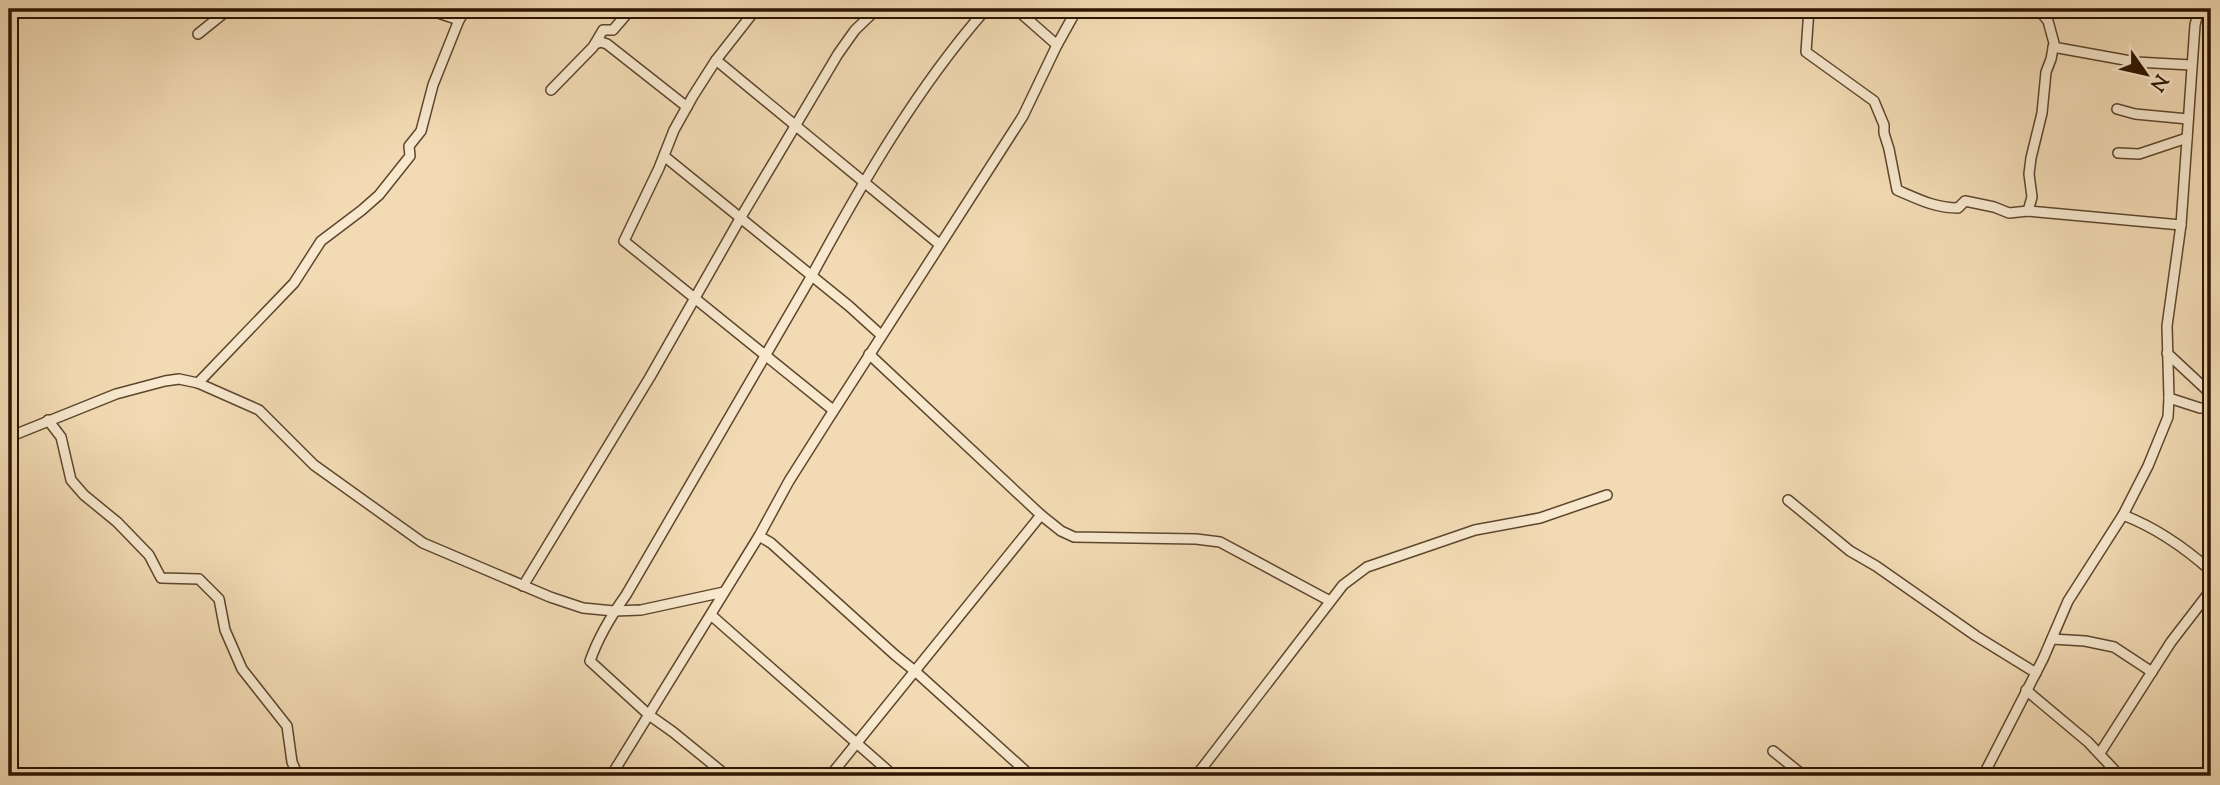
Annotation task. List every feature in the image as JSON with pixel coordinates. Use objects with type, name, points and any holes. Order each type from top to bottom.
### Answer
[{"type":"street","points":[[198,34],[229,9]]},
{"type":"street","points":[[426,9],[459,20]]},
{"type":"street","points":[[198,383],[294,283],[321,241],[379,195],[410,156],[409,146],[421,131],[433,85],[466,9]]},
{"type":"street","points":[[551,90],[595,44],[603,30],[613,30],[631,9]]},
{"type":"street","points":[[523,586],[650,377],[795,125],[855,30],[877,9]]},
{"type":"street","points":[[727,776],[649,715],[590,661],[614,611],[626,595],[912,104],[965,32],[986,9]]},
{"type":"street","points":[[1016,9],[1056,45]]},
{"type":"street","points":[[611,776],[760,536],[789,481],[1024,114],[1056,45],[1077,9]]},
{"type":"street","points":[[1809,9],[1806,52],[1874,101],[1884,125],[1897,190],[1933,206],[1946,208],[1958,208],[1965,201],[2009,213],[2028,211],[2181,225]]},
{"type":"street","points":[[2028,211],[2032,197],[2029,174],[2031,158],[2053,47],[2052,31],[2039,9]]},
{"type":"street","points":[[1983,776],[2036,673],[2068,601],[2123,515],[2160,440],[2168,417],[2167,326],[2181,225],[2191,65],[2199,9]]},
{"type":"street","points":[[752,10],[716,60],[674,130],[624,242],[834,410]]},
{"type":"street","points":[[595,44],[607,44],[687,107]]},
{"type":"street","points":[[2053,47],[2136,62],[2191,65]]},
{"type":"street","points":[[716,60],[939,244]]},
{"type":"street","points":[[2116,109],[2135,114],[2188,119]]},
{"type":"street","points":[[2118,153],[2139,154],[2187,138]]},
{"type":"street","points":[[664,156],[881,335]]},
{"type":"street","points":[[2167,353],[2211,394]]},
{"type":"street","points":[[869,354],[1041,516],[1061,531],[1074,537],[1220,542],[1330,601]]},
{"type":"street","points":[[9,437],[116,394],[178,379],[198,383],[259,410],[314,465],[424,543],[523,586],[583,608],[614,611],[641,610],[724,592]]},
{"type":"street","points":[[2169,398],[2200,408],[2211,408]]},
{"type":"street","points":[[48,420],[61,437],[71,480],[149,555],[161,578],[199,579],[219,599],[225,631],[242,669],[287,726],[292,762],[298,776]]},
{"type":"street","points":[[1196,776],[1343,585],[1367,567],[1475,530],[1539,518],[1607,495]]},
{"type":"street","points":[[1788,500],[1850,551],[2036,673]]},
{"type":"street","points":[[2123,515],[2164,534],[2211,571]]},
{"type":"street","points":[[830,776],[1041,516]]},
{"type":"street","points":[[760,536],[1031,776]]},
{"type":"street","points":[[2100,753],[2171,642],[2211,590]]},
{"type":"street","points":[[711,615],[894,776]]},
{"type":"street","points":[[2052,639],[2085,641],[2114,647],[2152,672]]},
{"type":"street","points":[[2026,690],[2100,753],[2120,776]]},
{"type":"street","points":[[1773,751],[1804,776]]}]
